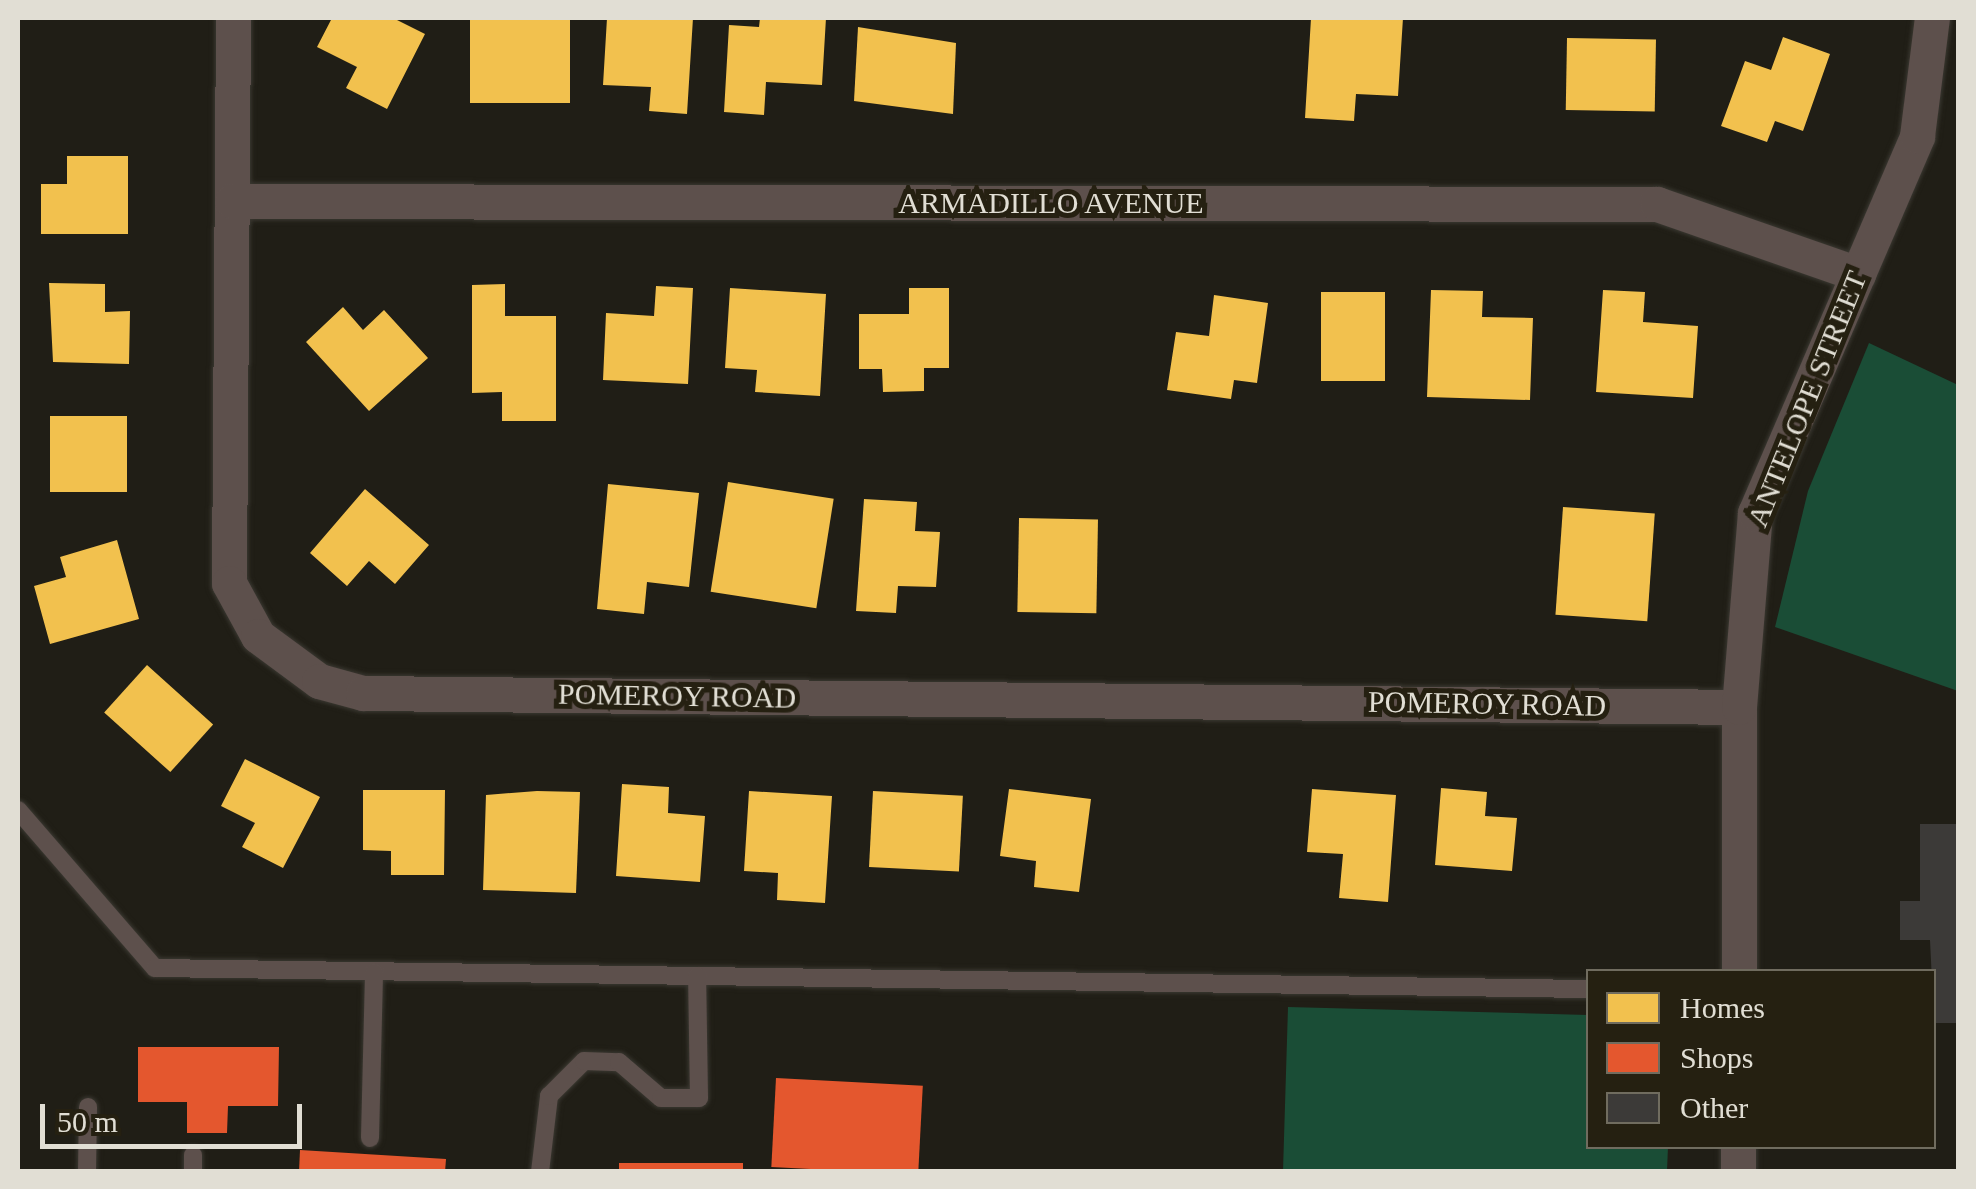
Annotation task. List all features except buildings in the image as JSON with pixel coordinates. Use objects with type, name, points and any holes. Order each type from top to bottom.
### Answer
[{"type":"street","name":"POMEROY ROAD","points":[[233,18],[229,583],[258,636],[319,681],[363,693],[1740,707]]},
{"type":"street","name":"ANTELOPE STREET","points":[[1739,969],[1740,707],[1755,513],[1917,136],[1932,18]]},
{"type":"street","name":"ARMADILLO AVENUE","points":[[232,201],[1658,204],[1858,274]]},
{"type":"lane","points":[[18,810],[155,968],[1586,989]]},
{"type":"lane","points":[[370,1138],[374,972]]},
{"type":"lane","points":[[540,1172],[549,1096],[584,1061],[619,1062],[662,1098],[699,1098],[697,976]]},
{"type":"lane","points":[[87,1172],[88,1108]]},
{"type":"green space","points":[[1869,343],[1958,385],[1958,691],[1775,627],[1808,491]]},
{"type":"green space","points":[[1288,1007],[1586,1015],[1586,1149],[1668,1149],[1667,1171],[1283,1171]]}]
